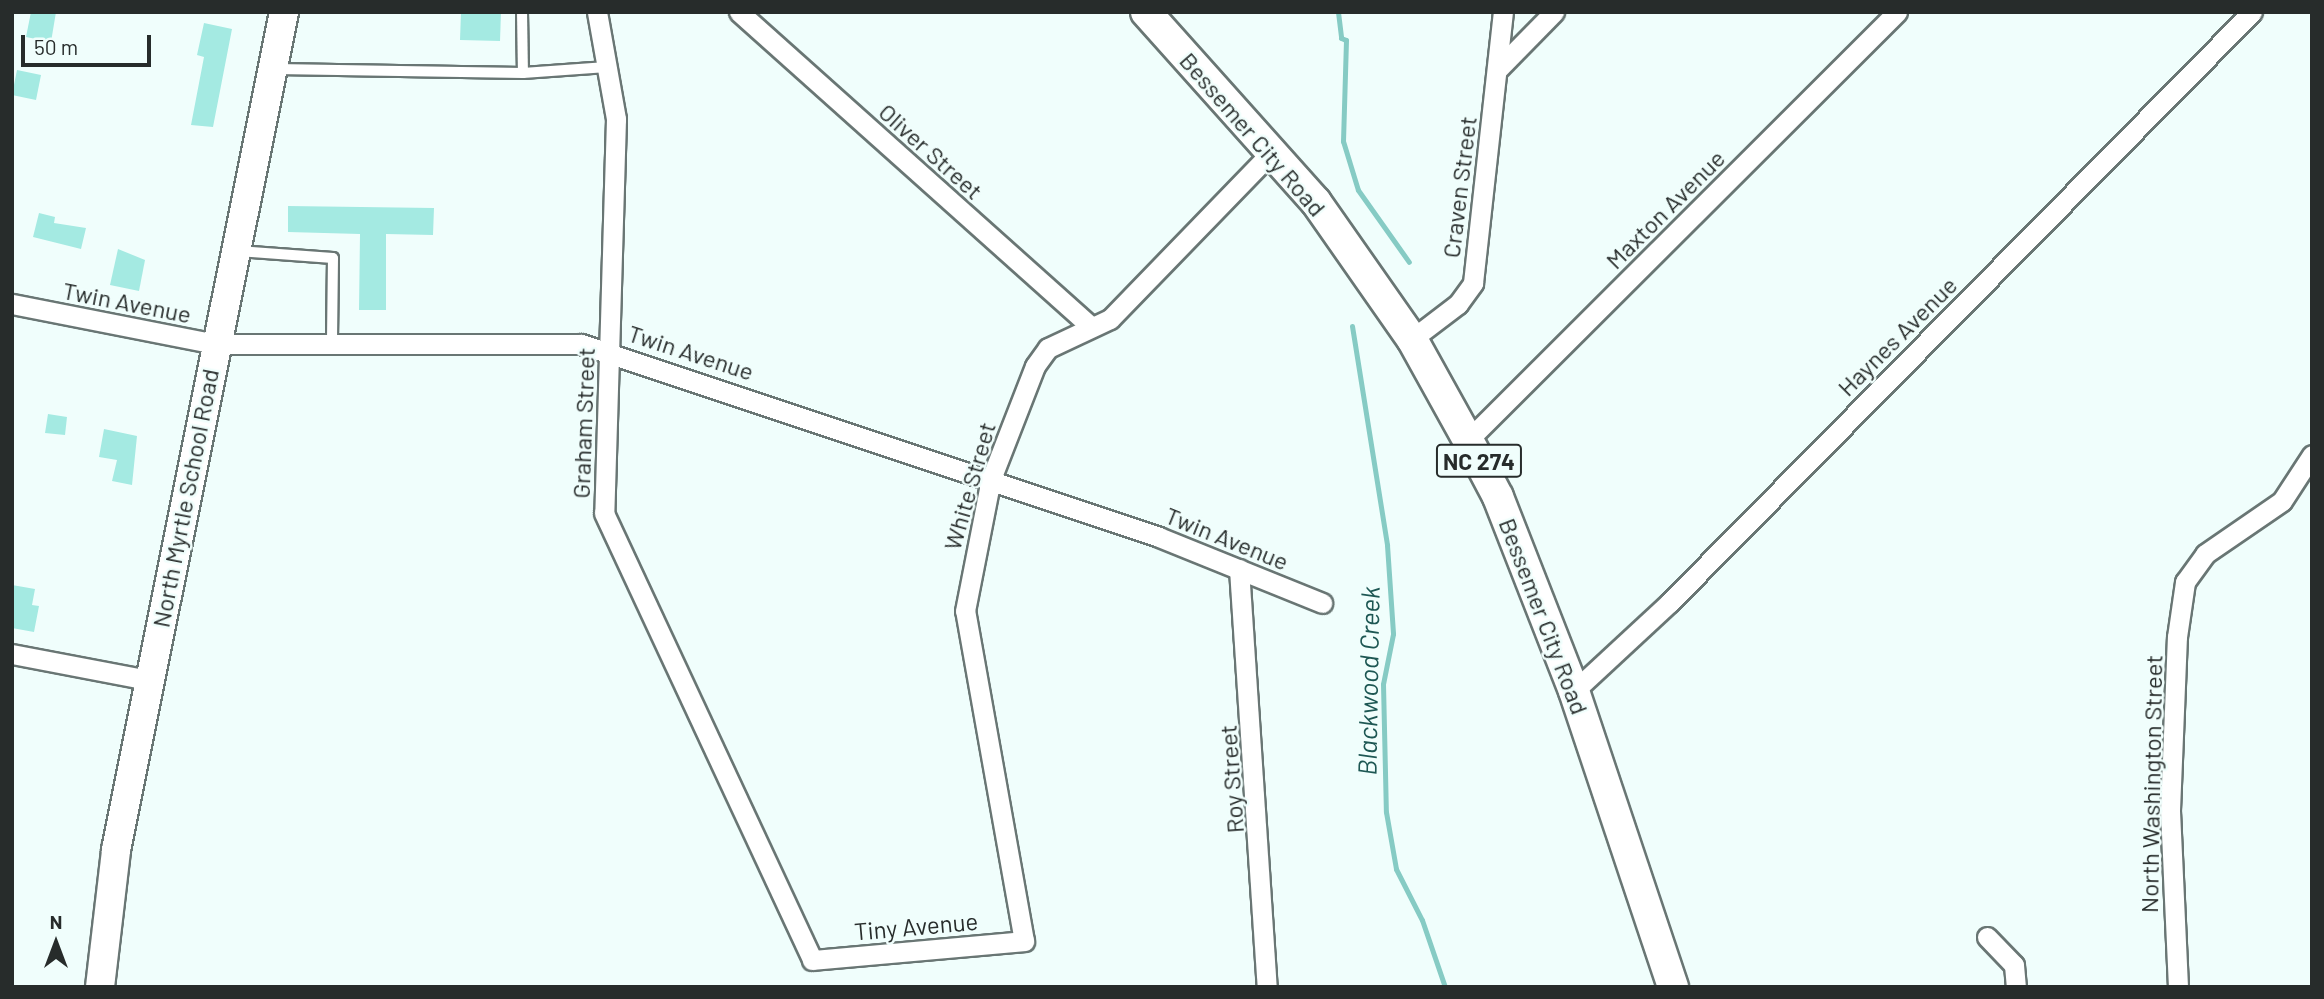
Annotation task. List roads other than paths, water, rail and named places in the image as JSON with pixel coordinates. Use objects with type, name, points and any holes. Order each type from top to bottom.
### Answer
[{"type":"main road","name":"North Myrtle School Road","points":[[100,987],[116,850],[148,680],[284,12]]},
{"type":"main road","name":"Bessemer City Road","points":[[1146,12],[1273,151],[1323,212],[1412,340],[1468,440],[1498,497],[1574,691],[1673,987]]},
{"type":"street","name":"Graham Street","points":[[597,12],[616,119],[604,513],[812,960]]},
{"type":"street","name":"Craven Street","points":[[1412,340],[1458,304],[1473,283],[1475,239],[1503,12]]},
{"type":"street","points":[[1498,69],[1554,12]]},
{"type":"street","name":"Maxton Avenue","points":[[1468,440],[1897,12]]},
{"type":"street","name":"Haynes Avenue","points":[[1574,691],[1669,603],[2252,12]]},
{"type":"street","name":"Oliver Street","points":[[749,15],[1091,327]]},
{"type":"street","name":"White Street","points":[[1024,941],[965,611],[991,479],[1035,366],[1048,348],[1110,319],[1273,151]]},
{"type":"street","name":"Twin Avenue","points":[[12,304],[216,344],[581,344],[610,351],[991,479],[1239,569],[1322,603]]},
{"type":"street","name":"North Washington Street","points":[[2178,987],[2170,810],[2177,637],[2185,582],[2205,554],[2282,501],[2312,455]]},
{"type":"street","name":"Roy Street","points":[[1239,569],[1267,987]]},
{"type":"street","points":[[12,654],[148,680]]},
{"type":"street","points":[[1987,937],[2014,965],[2016,987]]},
{"type":"street","name":"Tiny Avenue","points":[[812,960],[1024,941]]},
{"type":"lane","points":[[522,12],[523,73]]},
{"type":"lane","points":[[272,69],[523,73],[607,67]]},
{"type":"lane","points":[[235,251],[333,258],[332,344]]},
{"type":"waterway","name":"Blackwood Creek","points":[[1338,12],[1341,38],[1346,40],[1343,141],[1358,190],[1409,262]]},
{"type":"waterway","name":"Blackwood Creek","points":[[1352,326],[1387,545],[1393,634],[1383,684],[1386,812],[1396,869],[1422,920],[1445,987]]}]
